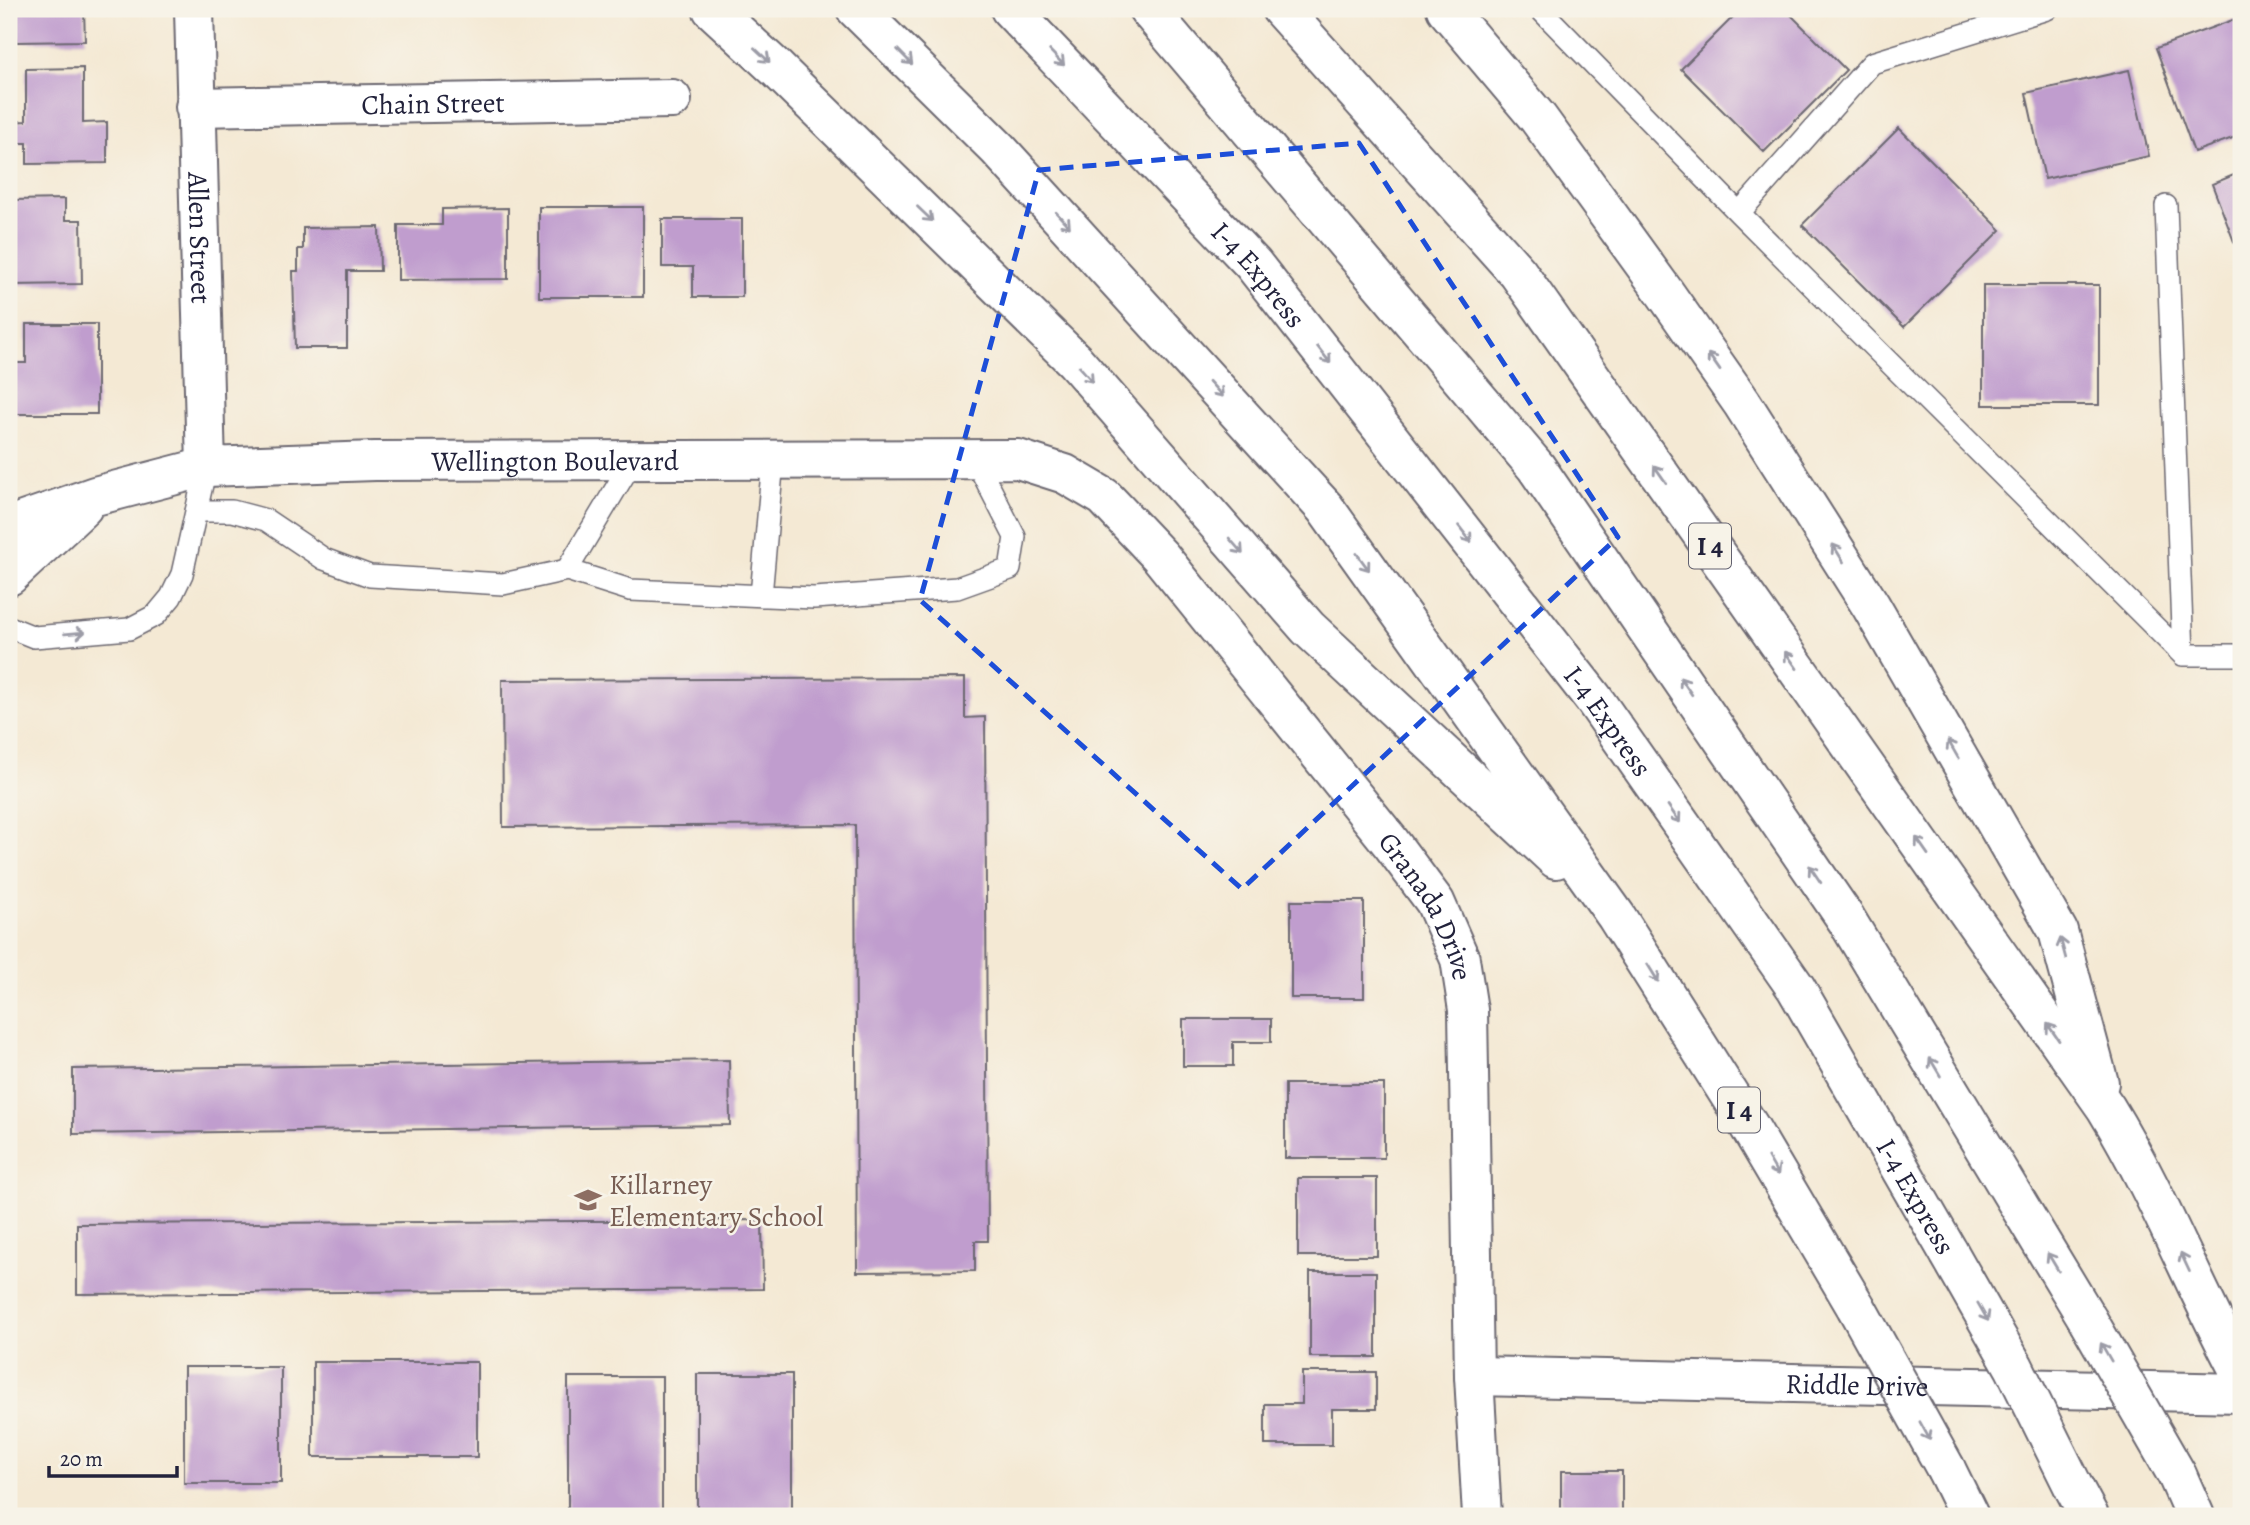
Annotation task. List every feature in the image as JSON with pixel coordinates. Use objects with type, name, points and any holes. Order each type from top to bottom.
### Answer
[{"type":"main road","name":"Allen Street","points":[[194,9],[206,467]]},
{"type":"main road","points":[[712,9],[777,69],[1074,360],[1308,628],[1616,916]]},
{"type":"main road","name":"I 4","points":[[856,9],[998,149],[1325,509],[1616,916],[1749,1126],[1856,1307],[1946,1469],[1969,1516]]},
{"type":"main road","name":"I-4 Express","points":[[1010,9],[1253,264],[1593,698],[1796,988],[2014,1367],[2082,1502]]},
{"type":"main road","points":[[1148,9],[1536,467],[1846,919],[2088,1320],[2177,1475],[2195,1516]]},
{"type":"main road","name":"I 4","points":[[1281,9],[1518,273],[2106,1108],[2133,1152],[2214,1324],[2241,1374]]},
{"type":"main road","points":[[1446,9],[1538,118],[1665,293],[1742,403],[1871,606],[2058,931],[2106,1108]]},
{"type":"main road","name":"Chain Street","points":[[195,107],[671,99]]},
{"type":"main road","name":"Wellington Boulevard","points":[[9,526],[95,496],[206,467],[375,461],[1018,459]]},
{"type":"main road","name":"Granada Drive","points":[[1018,459],[1065,474],[1104,497],[1169,566],[1391,843],[1434,902],[1460,959],[1468,1010],[1474,1376],[1482,1516]]},
{"type":"main road","name":"Wellington Boulevard","points":[[9,576],[95,496]]},
{"type":"main road","name":"Riddle Drive","points":[[1474,1376],[2241,1393]]},
{"type":"lane","points":[[1540,9],[1739,213],[2183,655],[2241,655]]},
{"type":"lane","points":[[1739,213],[1872,63],[2047,9]]},
{"type":"lane","points":[[2166,206],[2183,655]]},
{"type":"lane","points":[[196,511],[232,511],[266,520],[324,559],[370,576],[503,584],[566,570],[630,590],[814,598],[957,588],[1010,569],[1015,537],[975,459]]},
{"type":"lane","points":[[566,570],[633,460]]},
{"type":"lane","points":[[761,596],[773,460]]},
{"type":"lane","points":[[9,627],[34,637],[129,629],[156,615],[171,597],[182,574],[206,467]]},
{"type":"highlighted area","points":[[1359,143],[1618,537],[1242,889],[920,600],[1039,170]]},
{"type":"building","points":[[9,9],[84,9],[85,41],[16,42],[15,36],[9,36]]},
{"type":"building","points":[[1741,9],[1785,9],[1846,70],[1764,152],[1681,69]]},
{"type":"building","points":[[2241,17],[2241,135],[2194,152],[2156,48]]},
{"type":"building","points":[[83,68],[83,123],[107,122],[107,163],[27,164],[27,143],[9,143],[9,122],[26,121],[26,69]]},
{"type":"building","points":[[2129,70],[2149,156],[2045,179],[2026,93]]},
{"type":"building","points":[[1899,128],[2001,230],[1904,327],[1802,225]]},
{"type":"building","points":[[2241,172],[2241,260],[2212,184]]},
{"type":"building","points":[[65,199],[65,220],[81,220],[82,284],[9,285],[9,257],[13,257],[13,200]]},
{"type":"building","points":[[539,207],[643,207],[643,297],[539,297]]},
{"type":"building","points":[[508,208],[508,279],[398,280],[398,225],[442,225],[442,209]]},
{"type":"building","points":[[662,219],[742,219],[742,297],[693,297],[693,267],[662,267]]},
{"type":"building","points":[[379,227],[380,271],[347,271],[347,348],[295,348],[293,271],[298,271],[298,249],[303,249],[303,228]]},
{"type":"building","points":[[1983,285],[2099,285],[2099,405],[1983,405]]},
{"type":"building","points":[[26,324],[97,324],[97,414],[9,414],[9,363],[26,363]]},
{"type":"building","points":[[2237,464],[2241,464],[2241,572],[2237,572]]},
{"type":"building","points":[[965,678],[965,718],[985,717],[988,1241],[975,1241],[975,1271],[857,1272],[855,825],[503,827],[502,680]]},
{"type":"building","points":[[2237,704],[2241,704],[2241,766],[2237,766]]},
{"type":"building","points":[[1291,901],[1364,901],[1364,998],[1291,998]]},
{"type":"building","points":[[1183,1019],[1271,1019],[1271,1042],[1233,1042],[1233,1066],[1183,1066]]},
{"type":"building","points":[[729,1060],[730,1125],[73,1134],[73,1069]]},
{"type":"building","points":[[1285,1084],[1384,1084],[1384,1158],[1285,1158]]},
{"type":"building","points":[[1298,1178],[1377,1178],[1377,1256],[1298,1256]]},
{"type":"building","points":[[762,1220],[763,1289],[77,1294],[77,1224]]},
{"type":"building","points":[[1310,1272],[1376,1272],[1376,1357],[1310,1357]]},
{"type":"building","points":[[313,1362],[477,1362],[477,1457],[313,1457]]},
{"type":"building","points":[[184,1367],[281,1367],[281,1483],[184,1483]]},
{"type":"building","points":[[1302,1372],[1376,1372],[1376,1409],[1332,1409],[1332,1445],[1265,1445],[1265,1404],[1302,1404]]},
{"type":"building","points":[[697,1374],[792,1374],[792,1516],[697,1516]]},
{"type":"building","points":[[568,1377],[662,1377],[662,1516],[568,1516]]},
{"type":"building","points":[[1561,1471],[1622,1471],[1622,1516],[1561,1516]]},
{"type":"place","name":"Killarney Elementary School","points":[[588,1200]]}]
